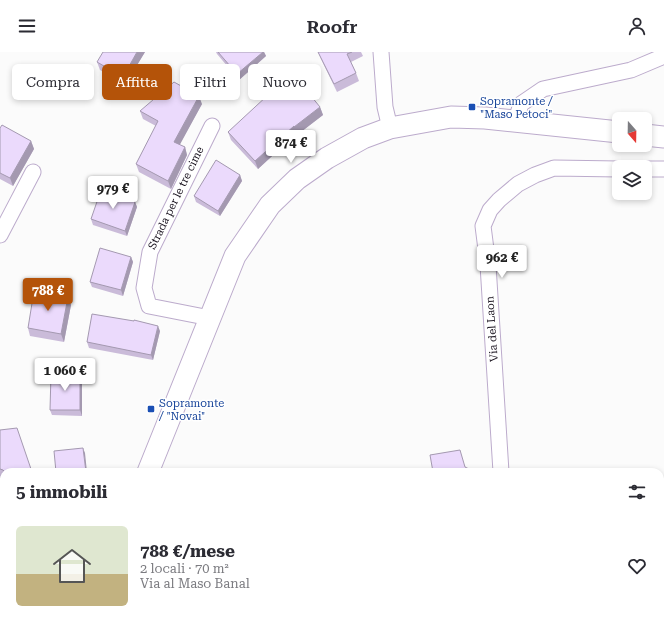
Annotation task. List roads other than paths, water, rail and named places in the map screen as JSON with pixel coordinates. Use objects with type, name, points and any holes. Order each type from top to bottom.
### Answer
[{"type":"main road","points":[[150,468],[235,256],[270,205],[298,179],[326,158],[363,138],[390,128],[451,117],[516,120],[612,131]]},
{"type":"main road","points":[[652,136],[664,137]]},
{"type":"street","points":[[381,52],[385,107],[390,128]]},
{"type":"street","points":[[516,120],[521,104],[543,89],[631,70],[664,56]]},
{"type":"street","name":"Strada per le tre cime","points":[[210,318],[150,306],[144,288],[150,252],[212,126]]},
{"type":"street","name":"Via del Laon","points":[[501,468],[488,265],[483,226],[490,210],[499,200],[518,184],[535,175],[554,168],[612,169]]},
{"type":"street","points":[[652,169],[664,169]]},
{"type":"street","points":[[0,236],[33,172]]},
{"type":"place","name":"Sopramonte / \"Maso Petoci\"","points":[[472,107]]},
{"type":"place","name":"Sopramonte / \"Novai\"","points":[[151,409]]}]
